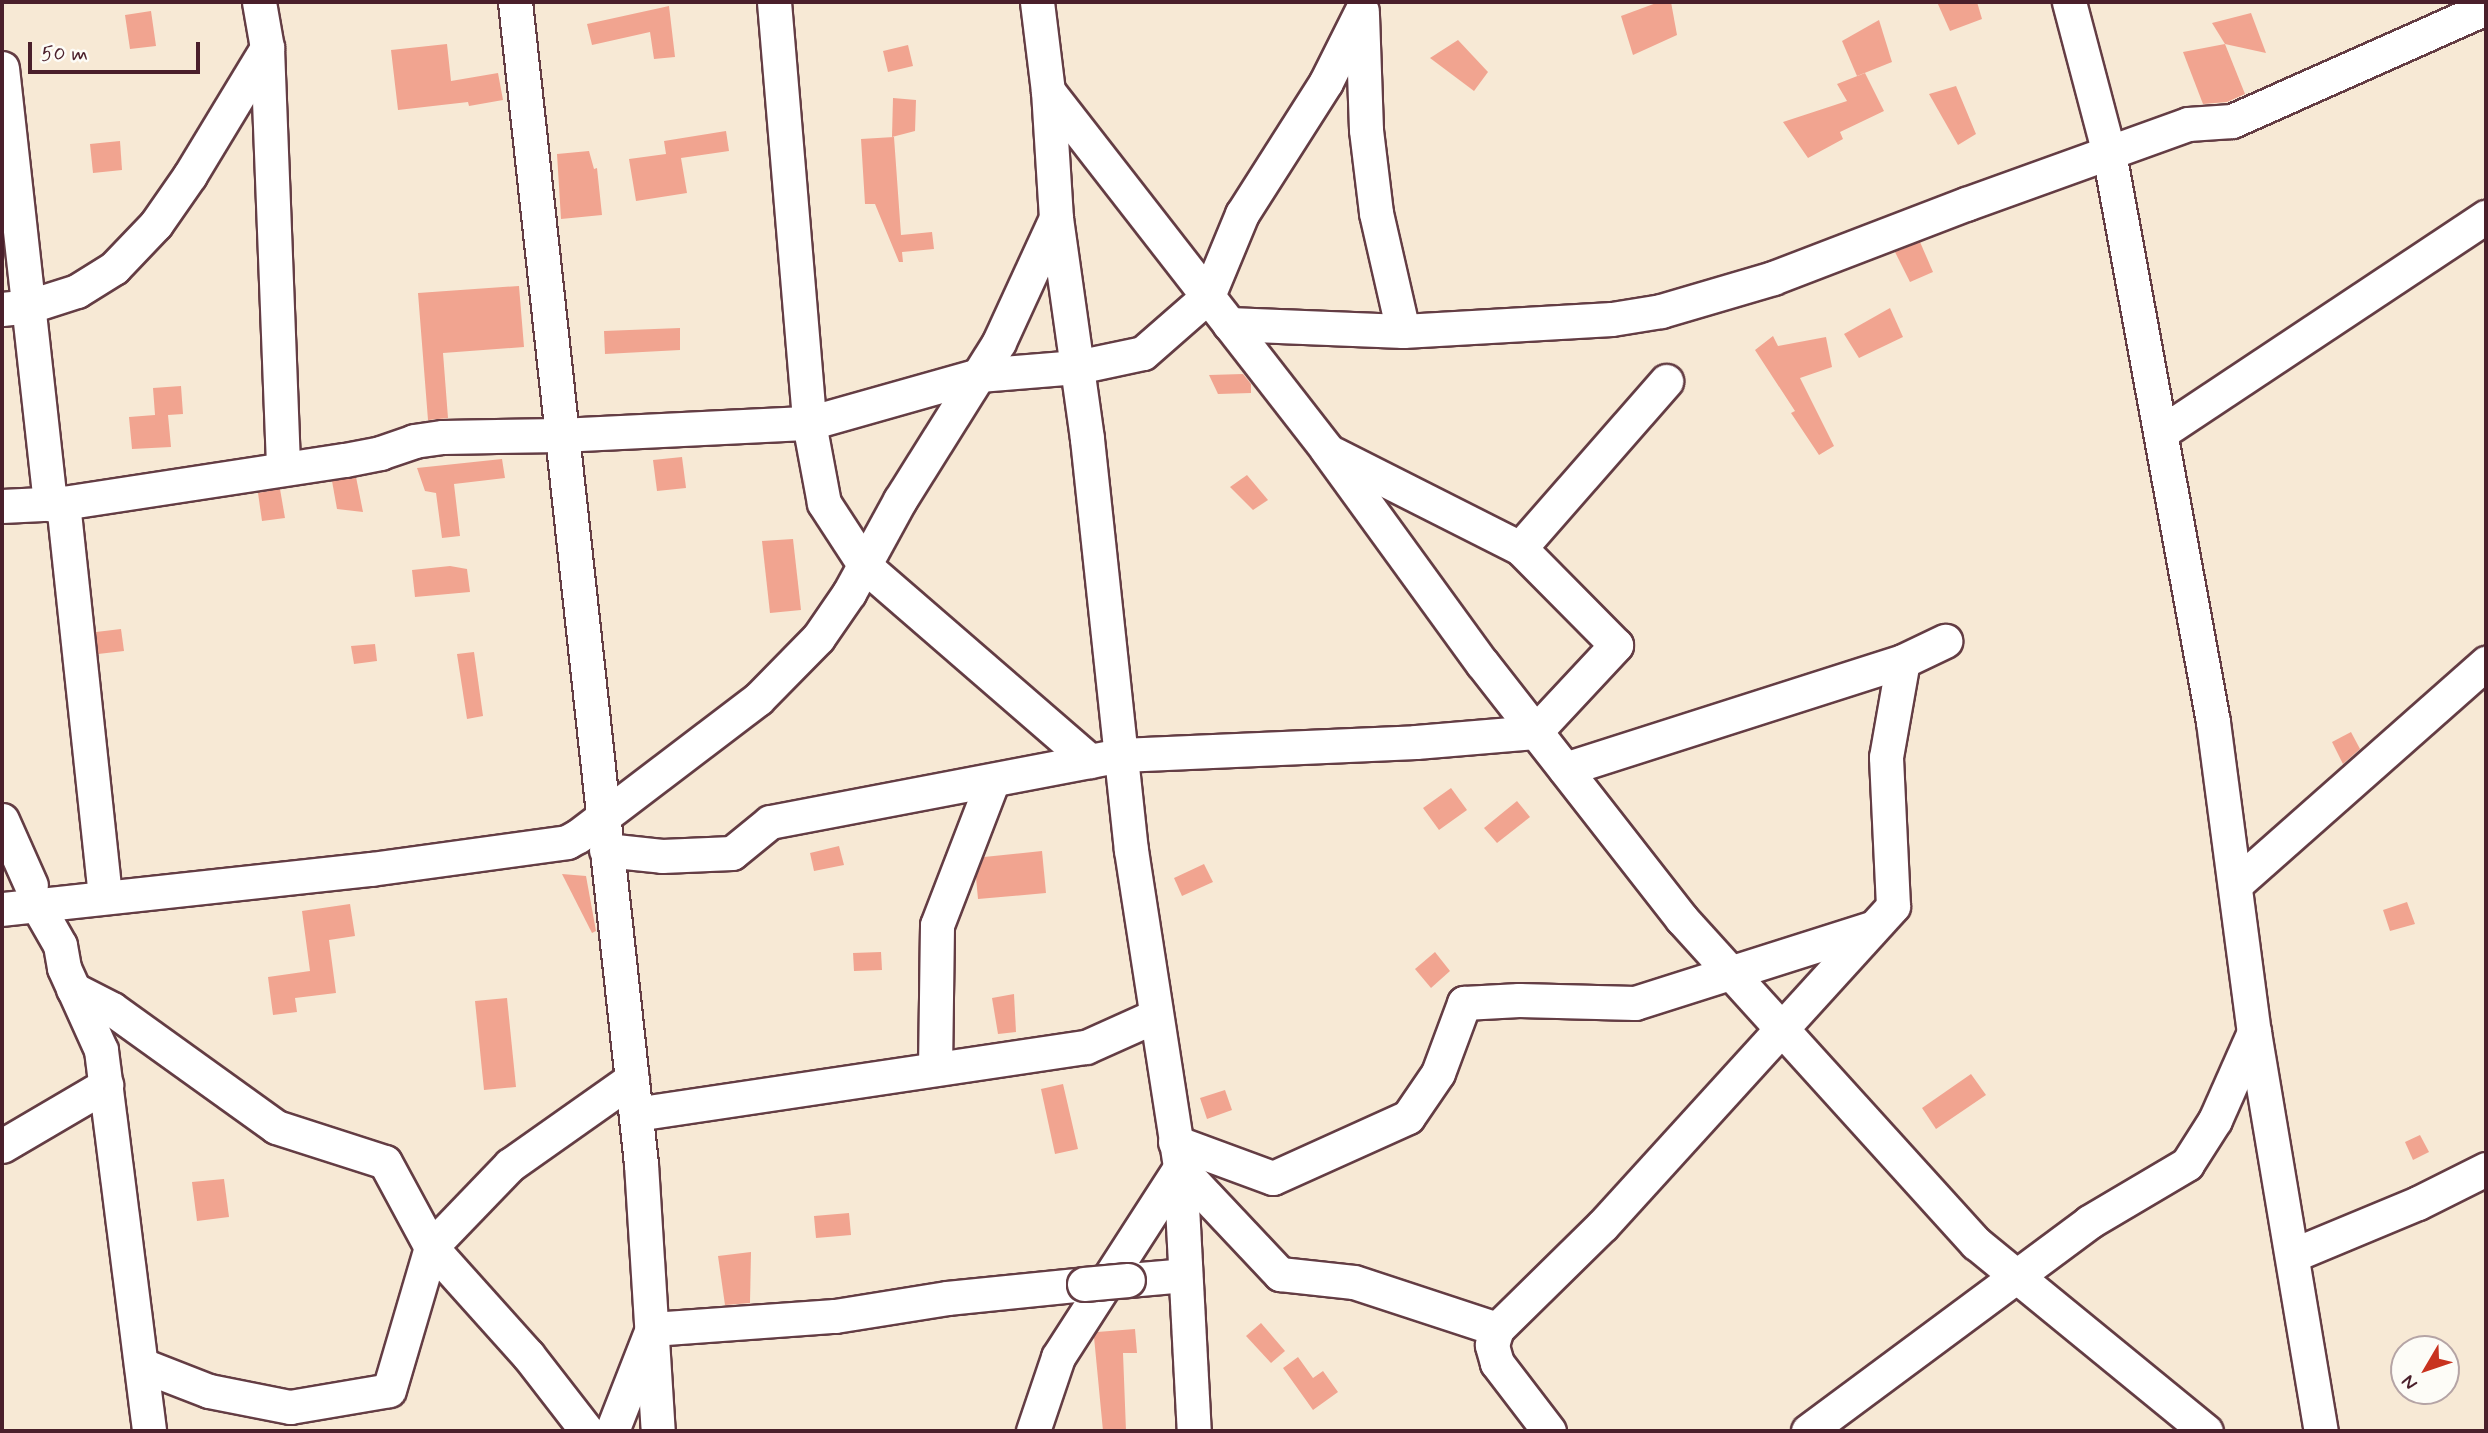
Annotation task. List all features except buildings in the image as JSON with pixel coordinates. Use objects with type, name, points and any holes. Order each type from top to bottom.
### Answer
[{"type":"street","points":[[259,2],[267,48],[283,467]]},
{"type":"street","points":[[514,2],[636,1114],[659,1431]]},
{"type":"street","points":[[774,2],[809,423],[824,503],[865,566],[1106,758]]},
{"type":"street","points":[[1037,2],[1048,92],[1056,218],[1077,367],[1106,758],[1131,850],[1177,1155],[1194,1431]]},
{"type":"street","points":[[2069,2],[2109,153],[2162,432],[2213,722],[2254,1032],[2321,1431]]},
{"type":"street","points":[[1362,6],[1366,130],[1376,213],[1403,331]]},
{"type":"street","points":[[2,506],[57,504],[380,453],[414,441],[443,437],[561,435],[809,423],[979,375],[1077,367],[1143,353],[1208,296],[1242,214],[1326,82],[1362,6]]},
{"type":"street","points":[[1229,324],[1403,331],[1612,319],[1661,311],[1773,278],[2188,124],[2232,121],[2486,8]]},
{"type":"street","points":[[16,307],[78,291],[114,268],[156,224],[190,175],[267,48]]},
{"type":"street","points":[[2,68],[16,307],[57,504],[105,896]]},
{"type":"street","points":[[1048,92],[1327,450],[1535,732],[1682,919],[1976,1243],[2206,1431]]},
{"type":"street","points":[[2162,432],[2486,217]]},
{"type":"street","points":[[2,909],[41,909],[105,896],[371,869],[568,842],[758,699],[788,672],[818,638],[865,566],[901,500],[979,375],[1029,283],[1056,218]]},
{"type":"street","points":[[1520,548],[1666,381]]},
{"type":"street","points":[[606,850],[662,856],[732,853],[770,822],[1106,758],[1535,732],[1616,646],[1520,548],[1327,450]]},
{"type":"street","points":[[1565,769],[1903,661],[1945,641]]},
{"type":"street","points":[[1549,1431],[1497,1363],[1492,1345],[1497,1329],[1603,1225],[1893,906],[1886,757],[1903,661]]},
{"type":"street","points":[[2236,884],[2486,663]]},
{"type":"street","points":[[935,1069],[937,925],[993,780]]},
{"type":"street","points":[[2,820],[60,945],[73,989],[94,1030],[106,1085],[149,1431]]},
{"type":"street","points":[[1177,1155],[1273,1178],[1408,1117],[1438,1073],[1464,1003],[1519,1000],[1634,1003],[1874,927]]},
{"type":"street","points":[[73,989],[113,1009],[276,1127],[385,1161],[431,1247],[528,1355],[587,1431]]},
{"type":"street","points":[[636,1114],[1086,1047],[1155,1016]]},
{"type":"street","points":[[1808,1431],[2089,1222],[2187,1164],[2215,1120],[2254,1032]]},
{"type":"street","points":[[142,1366],[209,1391],[290,1407],[389,1390],[431,1247],[510,1165],[632,1079]]},
{"type":"street","points":[[2,1146],[106,1085]]},
{"type":"street","points":[[1177,1155],[1280,1274],[1354,1282],[1497,1329]]},
{"type":"street","points":[[1033,1431],[1058,1357],[1177,1155]]},
{"type":"street","points":[[2293,1255],[2418,1203],[2486,1169]]},
{"type":"street","points":[[652,1329],[835,1316],[947,1298],[1185,1275]]},
{"type":"street","points":[[612,1431],[652,1329]]}]
